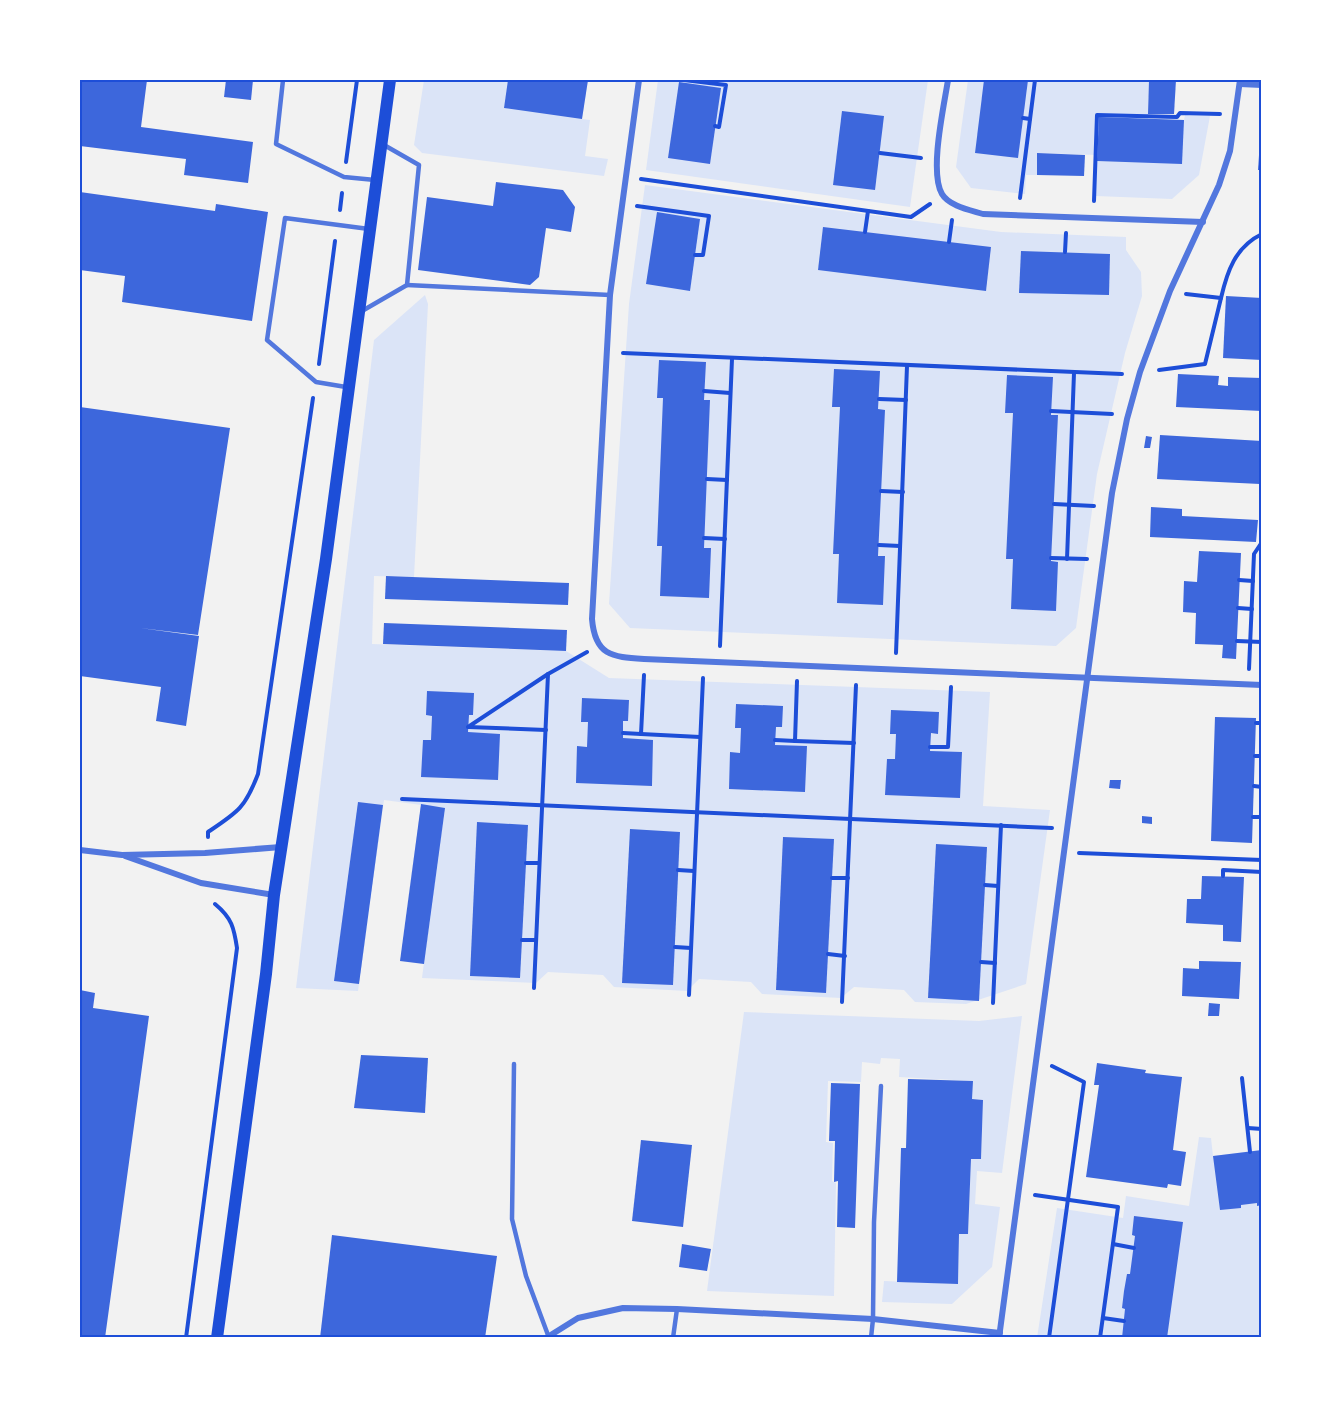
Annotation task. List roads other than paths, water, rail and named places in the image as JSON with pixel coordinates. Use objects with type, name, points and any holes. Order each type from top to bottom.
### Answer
[{"type":"main road","points":[[218,1338],[266,974],[274,895],[326,559],[390,80]]},
{"type":"street","points":[[639,80],[610,295],[592,619],[593,634],[598,645],[616,656],[644,659],[1262,685]]},
{"type":"street","points":[[948,80],[936,159],[937,177],[942,195],[954,204],[983,214],[1203,222]]},
{"type":"street","points":[[547,1336],[578,1318],[623,1308],[873,1319],[999,1335],[1110,507],[1127,419],[1140,372],[1170,291],[1219,185],[1230,151],[1240,82],[1262,85]]},
{"type":"street","points":[[80,849],[122,855],[205,853],[282,847]]},
{"type":"street","points":[[122,855],[201,883],[274,895]]},
{"type":"lane","points":[[283,80],[276,144],[344,177],[377,180]]},
{"type":"lane","points":[[382,143],[419,165],[407,285]]},
{"type":"lane","points":[[348,388],[316,382],[267,340],[285,218],[369,229]]},
{"type":"lane","points":[[359,312],[407,285],[610,295]]},
{"type":"lane","points":[[514,1064],[512,1219],[526,1276],[547,1336]]},
{"type":"lane","points":[[871,1338],[881,1086]]},
{"type":"lane","points":[[673,1338],[677,1309]]}]
